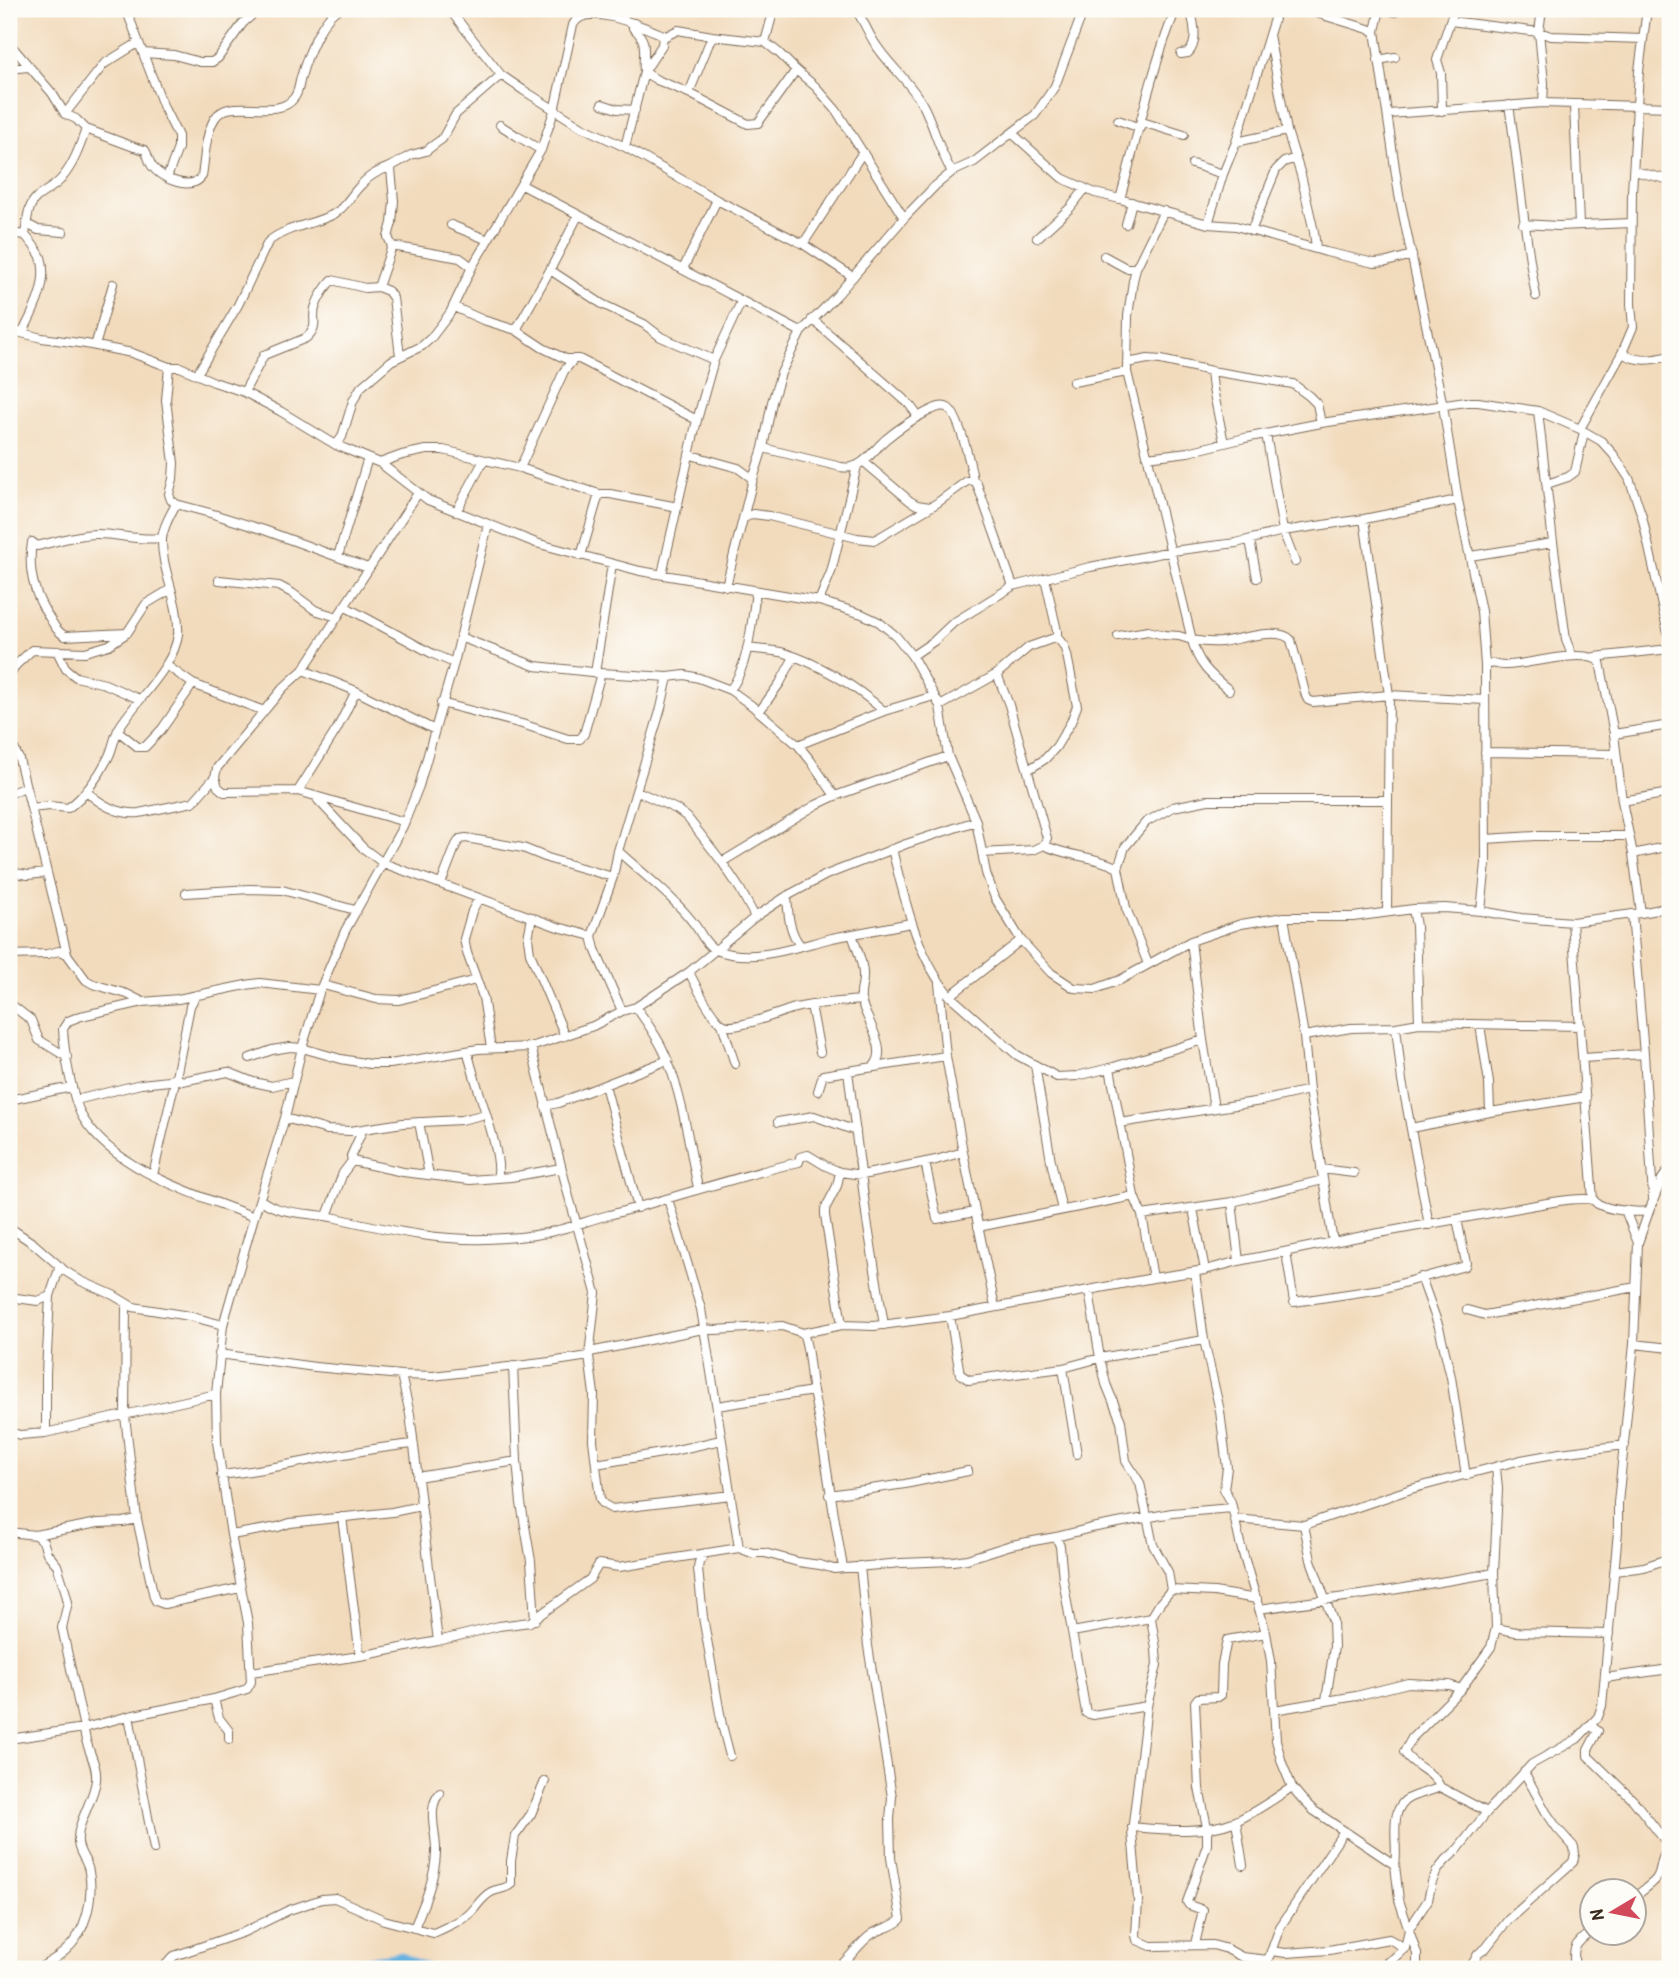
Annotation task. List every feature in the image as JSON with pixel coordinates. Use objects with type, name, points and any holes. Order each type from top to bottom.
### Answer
[{"type":"street","points":[[126,9],[164,108],[178,136],[178,148],[167,178]]},
{"type":"street","points":[[143,53],[212,62],[218,58],[243,23],[259,9]]},
{"type":"street","points":[[9,43],[52,93],[65,114],[76,119],[86,129],[145,150],[152,166],[167,178],[186,184],[198,181],[202,176],[211,127],[221,112],[288,105],[297,95],[301,75],[323,24],[331,12],[339,9]]},
{"type":"street","points":[[449,9],[501,75],[554,111],[625,147],[716,200],[803,244],[853,277]]},
{"type":"street","points":[[765,42],[774,9]]},
{"type":"street","points":[[855,9],[866,24],[874,43],[914,90],[924,107],[942,156],[952,172]]},
{"type":"street","points":[[726,586],[752,479],[763,448],[772,402],[781,373],[801,332],[935,186],[952,172],[974,162],[1035,115],[1055,86],[1084,9]]},
{"type":"street","points":[[1121,199],[1147,93],[1176,9]]},
{"type":"street","points":[[1181,54],[1188,53],[1193,47],[1194,25],[1190,9]]},
{"type":"street","points":[[1208,224],[1277,9]]},
{"type":"street","points":[[1303,9],[1375,31]]},
{"type":"street","points":[[1395,12],[1382,9],[1375,31],[1378,60],[1399,195],[1443,406],[1458,500],[1481,611],[1485,665],[1486,839],[1481,911]]},
{"type":"street","points":[[1442,111],[1441,73],[1437,60],[1455,9]]},
{"type":"street","points":[[1542,9],[1539,32],[1544,83],[1543,103]]},
{"type":"street","points":[[1546,484],[1575,472],[1582,431],[1633,327],[1631,222],[1637,105],[1647,9]]},
{"type":"street","points":[[335,445],[342,437],[353,401],[361,387],[391,361],[416,351],[431,338],[454,307],[472,267],[541,150],[554,111],[575,18],[581,14],[620,18],[668,36],[678,30],[765,42],[816,87],[836,110],[904,218]]},
{"type":"street","points":[[1450,21],[1539,32],[1551,36],[1643,40]]},
{"type":"street","points":[[625,147],[644,72],[644,43],[640,33],[633,28],[634,23]]},
{"type":"street","points":[[1269,32],[1287,131],[1296,158],[1316,248]]},
{"type":"street","points":[[644,72],[662,45],[663,35]]},
{"type":"street","points":[[689,93],[712,36]]},
{"type":"street","points":[[65,114],[104,64],[138,43]]},
{"type":"street","points":[[1378,60],[1395,57]]},
{"type":"street","points":[[9,69],[28,67]]},
{"type":"street","points":[[644,72],[754,125],[796,70]]},
{"type":"street","points":[[197,374],[238,305],[268,242],[304,224],[334,214],[367,178],[411,155],[426,151],[442,139],[456,114],[501,75]]},
{"type":"street","points":[[1388,114],[1543,103],[1670,107]]},
{"type":"street","points":[[603,104],[617,109],[635,110]]},
{"type":"street","points":[[1509,105],[1523,225],[1536,296]]},
{"type":"street","points":[[1574,105],[1579,225]]},
{"type":"street","points":[[1118,121],[1184,135]]},
{"type":"street","points":[[500,125],[541,150]]},
{"type":"street","points":[[24,235],[29,211],[36,198],[59,182],[67,172],[86,129]]},
{"type":"street","points":[[1236,142],[1287,131]]},
{"type":"street","points":[[1013,134],[1062,178],[1084,190],[1208,224],[1236,226],[1374,262],[1387,262],[1412,255]]},
{"type":"street","points":[[803,244],[863,152]]},
{"type":"street","points":[[1251,231],[1276,170],[1284,162],[1296,158]]},
{"type":"street","points":[[1192,164],[1223,174]]},
{"type":"street","points":[[378,287],[393,246],[388,237],[394,201],[392,166]]},
{"type":"street","points":[[1634,171],[1670,180]]},
{"type":"street","points":[[522,185],[801,332]]},
{"type":"street","points":[[1037,238],[1070,208],[1084,190]]},
{"type":"street","points":[[683,269],[716,200]]},
{"type":"street","points":[[1126,224],[1132,202]]},
{"type":"street","points":[[1164,211],[1136,268],[1128,316],[1127,367],[1197,657],[1203,667],[1228,690]]},
{"type":"street","points":[[516,330],[578,216]]},
{"type":"street","points":[[1523,225],[1631,222]]},
{"type":"street","points":[[27,223],[38,230],[63,232]]},
{"type":"street","points":[[451,225],[488,240]]},
{"type":"street","points":[[9,233],[24,235],[41,256],[43,279],[37,305],[23,332]]},
{"type":"street","points":[[393,246],[460,258],[472,267]]},
{"type":"street","points":[[1104,256],[1126,268],[1136,268]]},
{"type":"street","points":[[550,270],[602,304],[644,324],[661,337],[714,360]]},
{"type":"street","points":[[244,392],[264,355],[311,334],[315,326],[316,305],[332,280],[365,288],[378,287],[388,292],[393,298],[400,356]]},
{"type":"street","points":[[95,345],[113,284]]},
{"type":"street","points":[[662,574],[697,420],[714,360],[741,302]]},
{"type":"street","points":[[454,307],[483,320],[516,330],[566,359],[579,359],[697,420]]},
{"type":"street","points":[[812,320],[892,388],[918,416]]},
{"type":"street","points":[[9,330],[132,353],[169,367],[180,367],[244,392],[335,445],[380,463],[418,494],[536,543],[640,571],[819,601],[879,622],[896,636],[912,656],[940,706],[948,756],[976,821],[986,873],[995,898],[1021,940],[1051,974],[1074,988],[1096,989],[1120,980],[1191,941],[1241,925],[1284,917],[1353,917],[1413,909],[1445,908],[1572,922],[1670,907]]},
{"type":"street","points":[[1622,353],[1643,361],[1670,356]]},
{"type":"street","points":[[1073,382],[1147,359],[1161,359],[1211,371],[1293,384],[1317,404],[1321,423]]},
{"type":"street","points":[[520,468],[564,371],[573,360]]},
{"type":"street","points":[[169,367],[166,400],[174,463],[169,494],[176,504],[210,513],[368,568]]},
{"type":"street","points":[[1211,371],[1224,443]]},
{"type":"street","points":[[1147,457],[1188,452],[1321,423],[1443,406],[1478,402],[1538,411],[1601,441],[1629,478],[1642,516],[1670,642]]},
{"type":"street","points":[[763,448],[847,468],[860,464],[886,439],[918,416],[941,407],[949,408],[967,451],[973,480],[977,484],[1013,586]]},
{"type":"street","points":[[1538,411],[1566,640],[1572,655]]},
{"type":"street","points":[[1266,434],[1283,531],[1295,562]]},
{"type":"street","points":[[380,463],[425,450],[443,450],[520,468],[599,494],[678,508]]},
{"type":"street","points":[[691,455],[738,468],[752,479]]},
{"type":"street","points":[[338,556],[368,458]]},
{"type":"street","points":[[456,512],[484,460]]},
{"type":"street","points":[[860,464],[917,505],[930,507]]},
{"type":"street","points":[[819,601],[831,572],[860,464]]},
{"type":"street","points":[[744,518],[753,514],[769,516],[875,540],[967,481],[973,480]]},
{"type":"street","points":[[86,791],[108,806],[132,814],[193,802],[215,776],[224,758],[283,688],[303,670],[418,494]]},
{"type":"street","points":[[581,556],[599,494]]},
{"type":"street","points":[[912,656],[953,622],[1013,586],[1172,551],[1250,540],[1283,531],[1364,519],[1458,500]]},
{"type":"street","points":[[32,808],[68,808],[86,791],[108,758],[118,731],[174,651],[178,633],[177,609],[162,538],[176,504]]},
{"type":"street","points":[[1364,519],[1389,695],[1387,912]]},
{"type":"street","points":[[9,1739],[84,1728],[214,1699],[247,1689],[251,1682],[248,1623],[217,1442],[216,1394],[223,1325],[321,987],[355,911],[405,822],[419,786],[454,663],[488,525]]},
{"type":"street","points":[[127,633],[65,636],[59,632],[39,602],[31,574],[32,542],[37,546],[89,534],[162,538]]},
{"type":"street","points":[[1250,540],[1257,578]]},
{"type":"street","points":[[1470,556],[1553,543]]},
{"type":"street","points":[[441,703],[568,739],[580,739],[584,734],[598,673],[612,564]]},
{"type":"street","points":[[1045,578],[1056,637]]},
{"type":"street","points":[[219,580],[279,586],[315,610],[337,617]]},
{"type":"street","points":[[9,677],[16,665],[32,650],[85,652],[109,645],[127,633],[146,604],[171,589]]},
{"type":"street","points":[[730,690],[738,677],[747,648],[756,591]]},
{"type":"street","points":[[344,606],[454,663]]},
{"type":"street","points":[[1118,636],[1148,631],[1192,640],[1221,642],[1250,636],[1287,636],[1291,640],[1308,700],[1313,702],[1389,695],[1485,700]]},
{"type":"street","points":[[460,637],[536,666],[598,673],[667,677],[685,675],[730,690],[798,745],[835,796]]},
{"type":"street","points":[[940,706],[997,674],[1028,647],[1056,637]]},
{"type":"street","points":[[1028,770],[1045,760],[1056,747],[1077,706],[1067,655],[1064,646],[1056,637]]},
{"type":"street","points":[[747,648],[783,652],[828,671],[884,711]]},
{"type":"street","points":[[1485,665],[1494,662],[1507,665],[1572,655],[1595,657],[1670,649]]},
{"type":"street","points":[[57,651],[66,669],[76,677],[105,684],[139,699]]},
{"type":"street","points":[[759,712],[780,683],[794,657]]},
{"type":"street","points":[[1595,657],[1603,670],[1622,801],[1633,853],[1653,1201]]},
{"type":"street","points":[[166,665],[193,684],[264,711]]},
{"type":"street","points":[[303,670],[356,691],[435,730]]},
{"type":"street","points":[[997,674],[1009,705],[1044,825],[1044,845]]},
{"type":"street","points":[[622,1011],[595,950],[592,936],[613,877],[618,850],[661,708],[667,677]]},
{"type":"street","points":[[118,731],[138,747],[145,747],[162,729],[193,684]]},
{"type":"street","points":[[298,791],[337,729],[356,691]]},
{"type":"street","points":[[798,745],[884,711],[934,696]]},
{"type":"street","points":[[1614,734],[1670,725]]},
{"type":"street","points":[[9,738],[19,759],[67,954],[86,980],[143,1002]]},
{"type":"street","points":[[1485,752],[1615,754]]},
{"type":"street","points":[[722,862],[798,815],[835,796],[948,756]]},
{"type":"street","points":[[215,776],[218,787],[224,792],[298,791],[405,822]]},
{"type":"street","points":[[9,793],[25,788]]},
{"type":"street","points":[[637,791],[687,817],[740,888],[755,917]]},
{"type":"street","points":[[1622,801],[1670,793]]},
{"type":"street","points":[[315,797],[363,848],[383,863],[558,927],[592,936]]},
{"type":"street","points":[[1148,964],[1126,908],[1118,868],[1125,847],[1152,818],[1172,807],[1208,800],[1387,800]]},
{"type":"street","points":[[250,1058],[290,1047],[370,1064],[390,1064],[491,1048],[531,1047],[565,1036],[636,1007],[689,972],[755,917],[827,875],[892,849],[976,821]]},
{"type":"street","points":[[1486,839],[1628,836]]},
{"type":"street","points":[[441,884],[456,845],[460,839],[466,838],[523,848],[550,859],[613,877]]},
{"type":"street","points":[[982,853],[1032,850],[1044,845],[1118,868]]},
{"type":"street","points":[[1633,853],[1670,846]]},
{"type":"street","points":[[892,849],[911,923],[939,982],[950,996],[1017,1055],[1057,1077],[1067,1078],[1203,1040]]},
{"type":"street","points":[[618,850],[689,917],[710,946],[716,950],[744,956],[772,953],[911,923]]},
{"type":"street","points":[[9,872],[28,875],[46,873]]},
{"type":"street","points":[[186,893],[282,890],[355,911]]},
{"type":"street","points":[[787,896],[794,939],[801,946]]},
{"type":"street","points":[[478,898],[464,939],[487,1014],[491,1048]]},
{"type":"street","points":[[1413,909],[1416,926],[1419,1023]]},
{"type":"street","points":[[532,917],[528,938],[530,953],[565,1036]]},
{"type":"street","points":[[1284,917],[1333,1242]]},
{"type":"street","points":[[1572,922],[1593,1200]]},
{"type":"street","points":[[852,934],[863,976],[861,1000],[879,1050],[878,1061],[874,1066]]},
{"type":"street","points":[[950,996],[1021,940]]},
{"type":"street","points":[[1191,941],[1214,1108]]},
{"type":"street","points":[[9,955],[59,951],[67,954]]},
{"type":"street","points":[[689,972],[722,1024],[735,1064]]},
{"type":"street","points":[[254,1217],[133,1166],[100,1141],[83,1119],[72,1087],[63,1029],[68,1021],[143,1002],[260,984],[321,987],[398,1000],[476,980]]},
{"type":"street","points":[[939,982],[946,1056],[995,1307]]},
{"type":"street","points":[[153,1175],[190,1006],[196,995]]},
{"type":"street","points":[[722,1024],[728,1027],[811,1005],[861,1000]]},
{"type":"street","points":[[9,1003],[31,1020],[39,1041],[67,1057]]},
{"type":"street","points":[[811,1005],[820,1052]]},
{"type":"street","points":[[636,1007],[668,1060],[698,1188]]},
{"type":"street","points":[[1304,1036],[1351,1028],[1396,1027],[1419,1023],[1581,1026]]},
{"type":"street","points":[[1480,1026],[1489,1083],[1490,1112]]},
{"type":"street","points":[[1396,1027],[1402,1081],[1429,1224]]},
{"type":"street","points":[[531,1047],[596,1293],[590,1354],[594,1394],[593,1440],[600,1499],[612,1509],[731,1495]]},
{"type":"street","points":[[468,1052],[499,1167],[497,1178]]},
{"type":"street","points":[[1583,1058],[1644,1054]]},
{"type":"street","points":[[818,1091],[823,1075],[946,1056]]},
{"type":"street","points":[[545,1106],[668,1060]]},
{"type":"street","points":[[1035,1065],[1062,1210]]},
{"type":"street","points":[[1110,1068],[1134,1196],[1142,1215],[1153,1278]]},
{"type":"street","points":[[848,1071],[884,1325]]},
{"type":"street","points":[[176,1077],[182,1081],[228,1072],[272,1086],[293,1081]]},
{"type":"street","points":[[76,1100],[141,1084],[169,1081],[176,1077]]},
{"type":"street","points":[[605,1085],[638,1208]]},
{"type":"street","points":[[9,1100],[72,1087]]},
{"type":"street","points":[[1120,1124],[1261,1101],[1309,1090]]},
{"type":"street","points":[[1411,1128],[1586,1097]]},
{"type":"street","points":[[285,1118],[327,1130],[461,1120],[486,1114]]},
{"type":"street","points":[[778,1122],[814,1116],[856,1131]]},
{"type":"street","points":[[419,1122],[429,1175]]},
{"type":"street","points":[[327,1216],[363,1129]]},
{"type":"street","points":[[260,1199],[279,1210],[327,1216],[439,1239],[502,1238],[540,1234],[638,1208],[748,1174],[799,1163],[800,1157],[804,1155],[840,1172],[862,1175],[963,1152]]},
{"type":"street","points":[[352,1161],[375,1167],[470,1180],[530,1175],[561,1168]]},
{"type":"street","points":[[925,1162],[937,1219],[975,1212]]},
{"type":"street","points":[[1376,1969],[1405,1948],[1409,1929],[1428,1900],[1437,1871],[1487,1812],[1532,1764],[1577,1739],[1598,1717],[1602,1706],[1615,1571],[1618,1503],[1634,1344],[1638,1243],[1648,1211],[1662,1179],[1670,1168]]},
{"type":"street","points":[[1321,1169],[1354,1173]]},
{"type":"street","points":[[840,1172],[825,1215],[842,1325]]},
{"type":"street","points":[[1142,1215],[1232,1202],[1323,1180]]},
{"type":"street","points":[[978,1227],[1134,1196]]},
{"type":"street","points":[[668,1199],[698,1295],[739,1548]]},
{"type":"street","points":[[219,1354],[316,1367],[433,1376],[590,1354],[703,1329],[782,1326],[803,1333],[842,1325],[884,1325],[950,1316],[1195,1272],[1333,1242],[1547,1203],[1593,1200],[1599,1205],[1648,1211]]},
{"type":"street","points":[[1232,1202],[1239,1261]]},
{"type":"street","points":[[1193,1209],[1205,1270]]},
{"type":"street","points":[[1625,1210],[1638,1243]]},
{"type":"street","points":[[1286,1252],[1295,1303],[1381,1289],[1465,1266],[1457,1219]]},
{"type":"street","points":[[9,1227],[81,1281],[126,1304],[223,1325]]},
{"type":"street","points":[[45,1433],[50,1296],[60,1266]]},
{"type":"street","points":[[1195,1272],[1205,1340],[1220,1411],[1227,1468],[1224,1489],[1232,1508],[1266,1633],[1279,1753],[1292,1787],[1313,1810],[1395,1865]]},
{"type":"street","points":[[1421,1277],[1439,1327],[1448,1364],[1466,1476]]},
{"type":"street","points":[[1467,1310],[1485,1315],[1636,1287]]},
{"type":"street","points":[[1088,1291],[1106,1384],[1121,1421],[1126,1461],[1139,1479],[1153,1545],[1168,1572],[1171,1591]]},
{"type":"street","points":[[9,1297],[38,1301],[50,1296]]},
{"type":"street","points":[[126,1304],[125,1416],[137,1519],[156,1601],[170,1604],[240,1588]]},
{"type":"street","points":[[950,1316],[960,1374],[965,1379],[974,1380],[1063,1368],[1100,1358],[1205,1340]]},
{"type":"street","points":[[803,1333],[842,1567]]},
{"type":"street","points":[[1634,1344],[1670,1348]]},
{"type":"street","points":[[513,1366],[517,1461],[536,1620]]},
{"type":"street","points":[[1063,1368],[1077,1454]]},
{"type":"street","points":[[401,1375],[410,1413],[438,1641]]},
{"type":"street","points":[[717,1406],[813,1391]]},
{"type":"street","points":[[9,1432],[20,1435],[45,1433],[216,1394]]},
{"type":"street","points":[[596,1464],[721,1440]]},
{"type":"street","points":[[221,1475],[413,1444]]},
{"type":"street","points":[[1235,1519],[1304,1525],[1411,1489],[1521,1460],[1625,1445]]},
{"type":"street","points":[[417,1477],[517,1461]]},
{"type":"street","points":[[1487,1812],[1440,1787],[1437,1780],[1412,1762],[1405,1752],[1409,1741],[1461,1689],[1489,1651],[1496,1628],[1496,1468]]},
{"type":"street","points":[[829,1495],[968,1471]]},
{"type":"street","points":[[231,1535],[290,1523],[421,1506]]},
{"type":"street","points":[[251,1672],[360,1656],[536,1620],[590,1579],[599,1564],[619,1567],[739,1548],[834,1569],[967,1559],[1011,1545],[1056,1538],[1091,1528],[1232,1508]]},
{"type":"street","points":[[342,1517],[360,1656]]},
{"type":"street","points":[[9,1532],[36,1535],[98,1522],[137,1519]]},
{"type":"street","points":[[1304,1525],[1311,1560],[1332,1617],[1334,1631],[1326,1700]]},
{"type":"street","points":[[36,1535],[43,1541],[47,1553],[57,1566],[68,1600],[62,1628],[84,1737],[96,1773],[92,1800],[78,1833],[80,1853],[89,1868],[90,1880],[88,1910],[83,1929],[77,1940],[64,1953],[38,1969]]},
{"type":"street","points":[[1056,1538],[1060,1546],[1063,1579],[1087,1715],[1147,1706]]},
{"type":"street","points":[[706,1553],[698,1566],[702,1617],[730,1756]]},
{"type":"street","points":[[1615,1571],[1644,1567],[1670,1558]]},
{"type":"street","points":[[836,1969],[872,1934],[894,1925],[901,1919],[891,1858],[892,1797],[868,1646],[860,1566]]},
{"type":"street","points":[[1259,1609],[1494,1573]]},
{"type":"street","points":[[1257,1599],[1214,1592],[1171,1591],[1151,1618],[1157,1665],[1147,1706],[1132,1827],[1138,1886],[1135,1929],[1137,1940],[1151,1946],[1213,1945],[1227,1948],[1242,1958],[1268,1965],[1280,1927],[1344,1831]]},
{"type":"street","points":[[1072,1632],[1151,1618]]},
{"type":"street","points":[[1496,1628],[1516,1632],[1609,1634]]},
{"type":"street","points":[[1195,1944],[1203,1911],[1187,1902],[1204,1857],[1207,1828],[1199,1788],[1195,1702],[1198,1698],[1221,1695],[1222,1664],[1227,1640],[1266,1633]]},
{"type":"street","points":[[1605,1678],[1670,1669]]},
{"type":"street","points":[[1274,1710],[1418,1682],[1461,1689]]},
{"type":"street","points":[[214,1699],[219,1718],[229,1731],[229,1739]]},
{"type":"street","points":[[129,1716],[155,1849]]},
{"type":"street","points":[[1591,1726],[1598,1731],[1588,1750],[1588,1756],[1633,1800],[1670,1847],[1661,1858],[1655,1880],[1648,1886]]},
{"type":"street","points":[[1460,1969],[1472,1965],[1502,1926],[1573,1862],[1574,1847],[1546,1812],[1524,1772]]},
{"type":"street","points":[[162,1969],[174,1955],[244,1932],[289,1910],[322,1899],[335,1898],[384,1920],[436,1933],[467,1916],[481,1899],[491,1892],[509,1886],[512,1881],[511,1861],[515,1836],[534,1809],[545,1781]]},
{"type":"street","points":[[1132,1827],[1186,1831],[1236,1821],[1292,1787]]},
{"type":"street","points":[[1417,1969],[1417,1954],[1399,1900],[1395,1865],[1395,1814],[1399,1805],[1411,1797],[1440,1787]]},
{"type":"street","points":[[414,1928],[425,1903],[436,1855],[432,1807],[440,1793]]},
{"type":"street","points":[[1236,1821],[1243,1865]]},
{"type":"street","points":[[1271,1951],[1286,1953],[1329,1950],[1389,1939],[1405,1948]]},
{"type":"street","points":[[1576,1969],[1574,1950],[1578,1943]]},
{"type":"street","points":[[9,1966],[20,1969]]},
{"type":"waterway","points":[[300,1969],[400,1957],[428,1969]]}]
